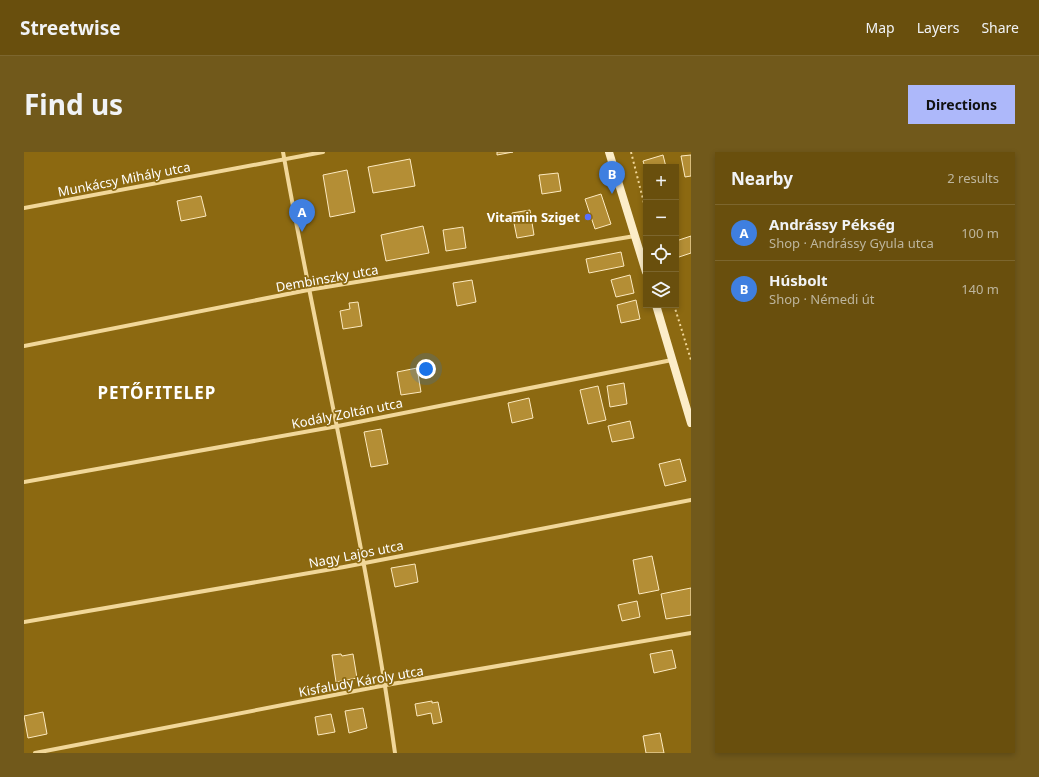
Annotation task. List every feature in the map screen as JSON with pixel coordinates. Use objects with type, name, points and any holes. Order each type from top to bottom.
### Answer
[{"type":"main road","points":[[609,152],[643,262]]},
{"type":"main road","points":[[657,308],[691,423]]},
{"type":"street","points":[[283,152],[308,290],[338,426],[386,685],[395,753]]},
{"type":"street","name":"Munkácsy Mihály utca","points":[[24,208],[323,152]]},
{"type":"street","name":"Dembinszky utca","points":[[24,346],[308,290],[635,236]]},
{"type":"street","name":"Kodály Zoltán utca","points":[[24,482],[338,426],[673,360]]},
{"type":"street","name":"Nagy Lajos utca","points":[[24,622],[363,563],[691,500]]},
{"type":"street","name":"Kisfaludy Károly utca","points":[[35,753],[386,685],[691,633]]},
{"type":"path","points":[[631,152],[643,200]]},
{"type":"path","points":[[675,308],[691,360]]},
{"type":"building","points":[[497,152],[513,152],[497,155]]},
{"type":"building","points":[[663,155],[665,164],[644,164],[643,161]]},
{"type":"building","points":[[691,155],[691,176],[685,177],[681,156]]},
{"type":"building","points":[[410,159],[415,186],[373,193],[368,167]]},
{"type":"building","points":[[347,170],[355,212],[330,217],[323,175]]},
{"type":"building","points":[[558,173],[561,191],[542,194],[539,175]]},
{"type":"building","points":[[601,194],[611,224],[595,229],[585,199]]},
{"type":"building","points":[[201,196],[206,216],[181,221],[177,201]]},
{"type":"building","points":[[530,210],[534,235],[517,238],[512,213]]},
{"type":"building","points":[[423,226],[429,253],[386,261],[381,235]]},
{"type":"building","points":[[463,227],[466,248],[446,251],[443,230]]},
{"type":"building","points":[[691,236],[691,253],[679,257],[679,240]]},
{"type":"building","points":[[621,252],[624,266],[589,273],[586,259]]},
{"type":"building","points":[[630,275],[634,293],[616,297],[611,280]]},
{"type":"building","points":[[472,280],[476,302],[457,306],[453,283]]},
{"type":"building","points":[[636,300],[640,319],[621,323],[617,305]]},
{"type":"building","points":[[358,302],[362,326],[343,329],[340,311],[350,309],[349,303]]},
{"type":"building","points":[[417,368],[421,392],[401,395],[397,372]]},
{"type":"building","points":[[624,383],[627,404],[610,407],[607,386]]},
{"type":"building","points":[[598,386],[606,420],[588,424],[580,390]]},
{"type":"building","points":[[529,398],[533,418],[512,423],[508,403]]},
{"type":"building","points":[[630,421],[634,438],[612,442],[608,426]]},
{"type":"building","points":[[381,429],[388,464],[371,467],[364,432]]},
{"type":"building","points":[[680,459],[686,481],[665,486],[659,464]]},
{"type":"building","points":[[652,556],[659,590],[639,594],[633,560]]},
{"type":"building","points":[[415,564],[418,582],[395,587],[391,568]]},
{"type":"building","points":[[691,588],[691,615],[666,619],[661,594]]},
{"type":"building","points":[[637,601],[640,617],[622,621],[618,605]]},
{"type":"building","points":[[672,650],[676,668],[654,673],[650,654]]},
{"type":"building","points":[[341,654],[342,656],[353,654],[357,678],[336,682],[332,655]]},
{"type":"building","points":[[432,701],[432,703],[438,702],[442,722],[433,724],[431,713],[417,716],[415,704]]},
{"type":"building","points":[[363,708],[367,728],[349,733],[345,711]]},
{"type":"building","points":[[43,712],[47,734],[28,738],[24,716]]},
{"type":"building","points":[[331,714],[335,732],[318,735],[315,717]]},
{"type":"building","points":[[660,733],[664,753],[646,753],[643,736]]},
{"type":"place","name":"Húsbolt","points":[[612,194]]},
{"type":"place","name":"Vitamin Sziget","points":[[588,217]]},
{"type":"place","name":"Andrássy Pékség","points":[[302,232]]},
{"type":"district","name":"PETŐFITELEP","points":[[157,392]]}]
